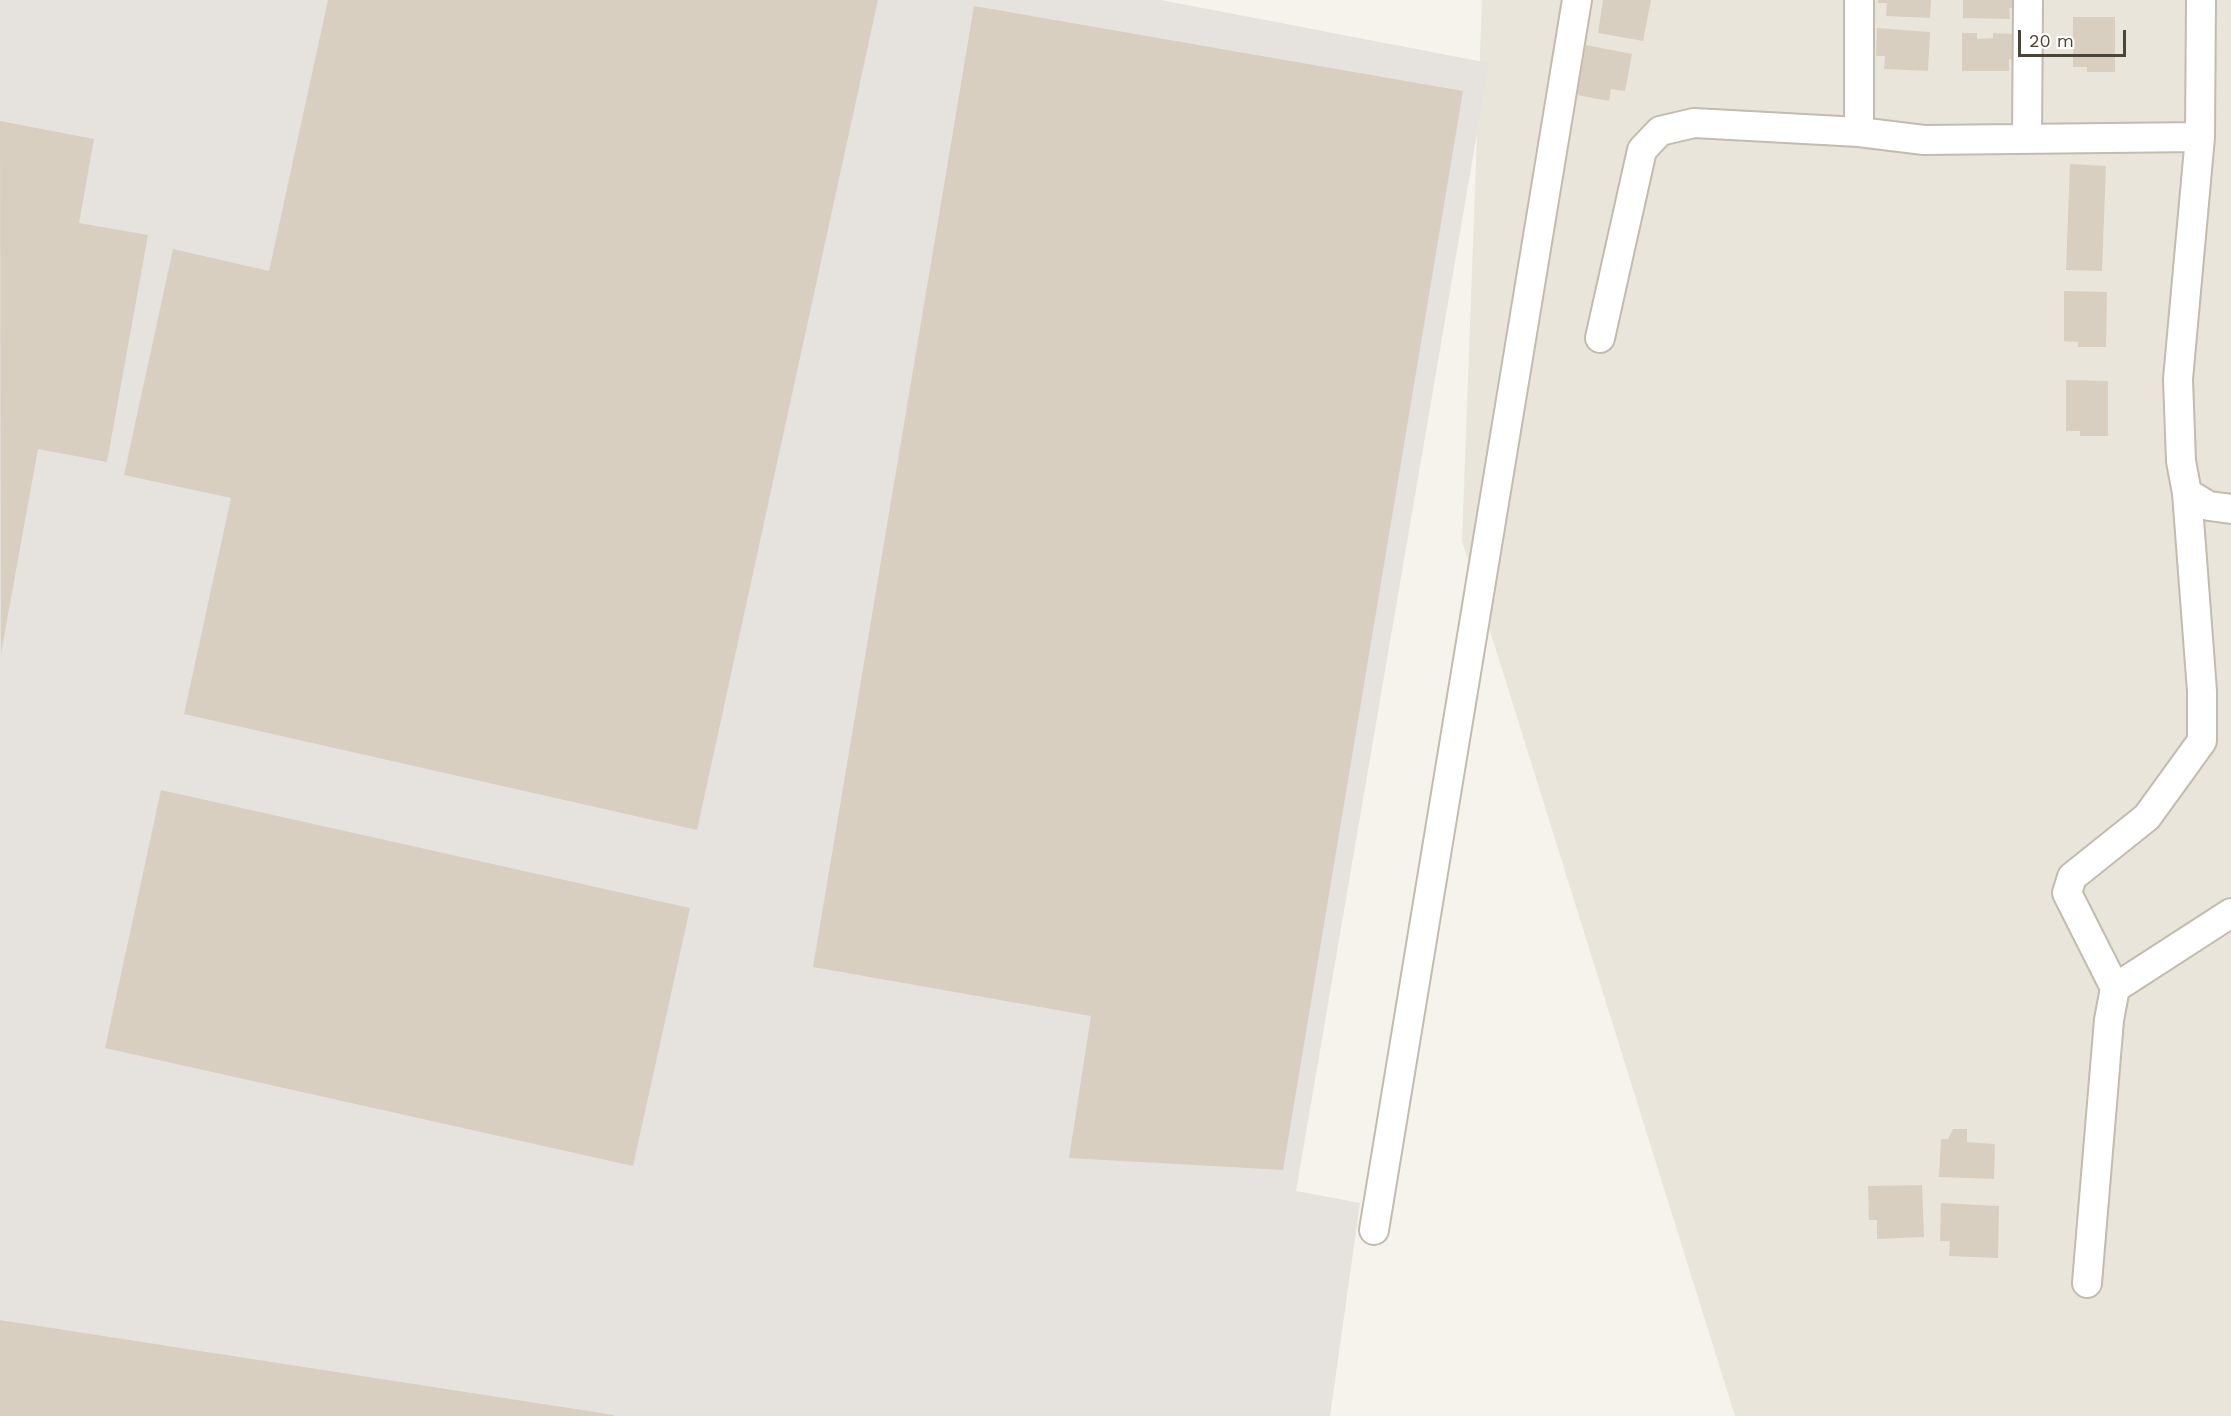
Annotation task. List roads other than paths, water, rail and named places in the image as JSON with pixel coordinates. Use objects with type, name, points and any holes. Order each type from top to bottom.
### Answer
[{"type":"street","points":[[1374,1230],[1577,0]]},
{"type":"street","points":[[1859,0],[1859,132]]},
{"type":"street","points":[[2027,138],[2028,0]]},
{"type":"street","points":[[2087,1283],[2109,1020],[2115,988],[2067,893],[2072,877],[2147,817],[2202,741],[2202,690],[2187,493],[2181,461],[2178,379],[2200,137],[2201,0]]},
{"type":"street","points":[[1600,338],[1642,150],[1660,131],[1694,123],[1859,132],[1924,140],[2200,137]]},
{"type":"street","points":[[2187,493],[2210,506],[2231,509]]},
{"type":"street","points":[[2115,988],[2231,913]]}]
